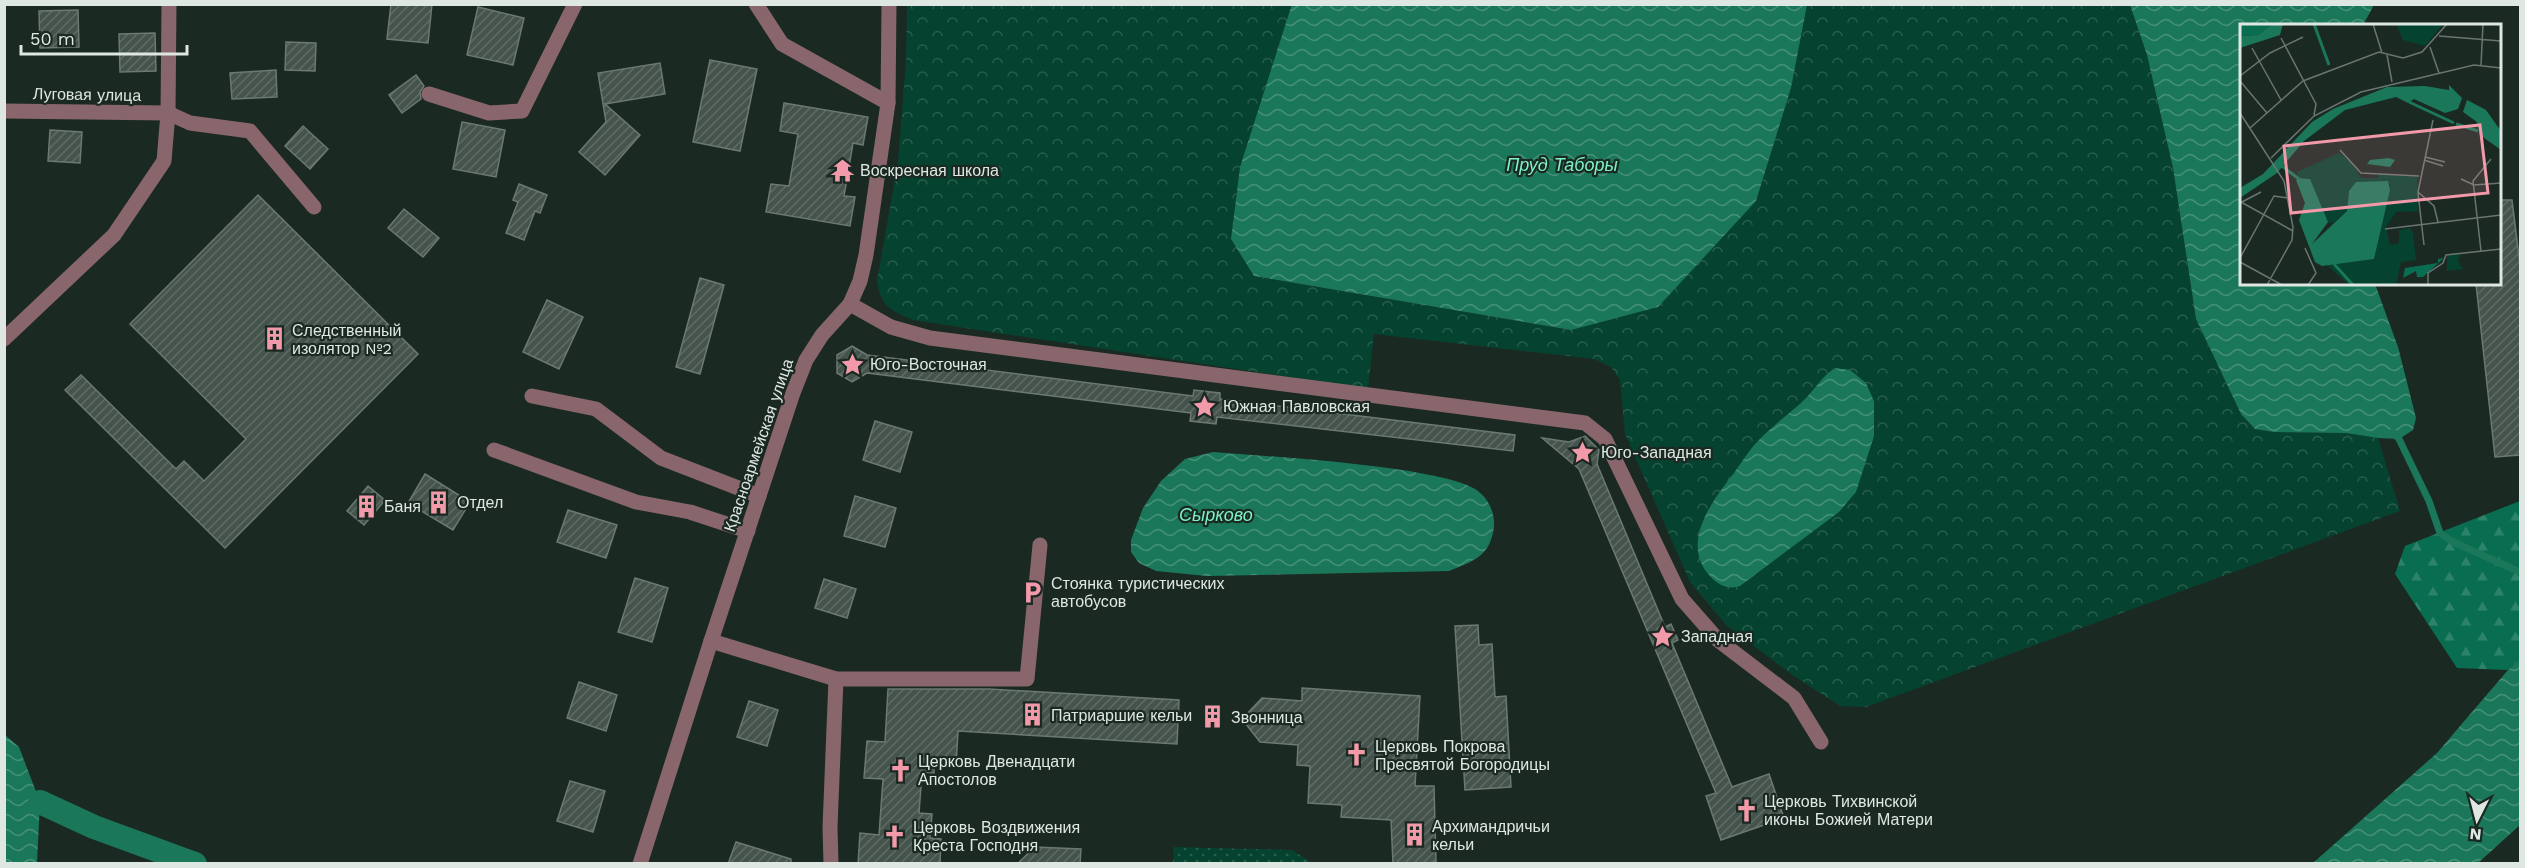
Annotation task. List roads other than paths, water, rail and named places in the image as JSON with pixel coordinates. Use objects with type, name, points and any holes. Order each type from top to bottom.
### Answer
[{"type":"street","points":[[4,339],[114,235],[164,162],[168,113],[169,4]]},
{"type":"street","points":[[429,94],[489,113],[522,111],[575,4]]},
{"type":"street","points":[[756,4],[782,44],[888,103]]},
{"type":"street","name":"Красноармейская улица","points":[[640,864],[711,641],[806,360],[822,335],[850,304],[860,281],[866,255],[888,103],[889,4]]},
{"type":"street","name":"Луговая улица","points":[[4,111],[168,113]]},
{"type":"street","points":[[168,113],[190,123],[250,131],[314,207]]},
{"type":"street","points":[[850,304],[891,327],[930,338],[1585,423],[1605,439],[1683,599],[1718,640],[1794,698],[1821,742]]},
{"type":"street","points":[[532,396],[596,409],[661,458],[759,496]]},
{"type":"street","points":[[494,450],[636,502],[690,512],[748,531]]},
{"type":"street","points":[[711,641],[836,680],[1027,679],[1040,545]]},
{"type":"street","points":[[831,864],[830,827],[836,680]]},
{"type":"water","name":"Пруд Таборы","points":[[1292,4],[1807,5],[1791,88],[1756,201],[1658,307],[1571,330],[1254,276],[1231,239],[1240,167]]},
{"type":"water","points":[[2130,5],[2374,5],[2364,24],[2240,24],[2240,285],[2375,285],[2398,347],[2416,418],[2413,430],[2399,439],[2346,433],[2274,432],[2255,429],[2241,414],[2196,319],[2173,168],[2147,55]]},
{"type":"water","points":[[1835,368],[1850,370],[1866,383],[1874,401],[1874,436],[1856,492],[1839,512],[1740,586],[1727,587],[1719,584],[1709,575],[1701,562],[1698,549],[1699,535],[1709,508],[1755,444],[1803,401]]},
{"type":"water","name":"Сырково","points":[[1213,452],[1409,471],[1460,483],[1480,492],[1490,505],[1494,527],[1492,537],[1489,545],[1473,561],[1449,571],[1207,576],[1156,571],[1139,563],[1131,552],[1131,540],[1143,508],[1161,481],[1185,459]]},
{"type":"water","points":[[2520,659],[2520,825],[2478,863],[2313,863],[2437,753]]},
{"type":"water","points":[[4,734],[19,747],[40,802],[37,863],[5,863]]},
{"type":"waterway","points":[[2393,432],[2399,439],[2429,501],[2440,533],[2451,541],[2520,572]]},
{"type":"waterway","points":[[40,802],[94,827],[195,864]]},
{"type":"place","name":"Воскресная школа","points":[[842,170]]},
{"type":"place","name":"Следственный изолятор №2","points":[[274,339]]},
{"type":"place","name":"Юго-Восточная","points":[[852,364]]},
{"type":"place","name":"Южная Павловская","points":[[1205,406]]},
{"type":"place","name":"Юго-Западная","points":[[1583,452]]},
{"type":"place","name":"Отдел","points":[[439,502]]},
{"type":"place","name":"Баня","points":[[366,506]]},
{"type":"place","name":"Стоянка туристических автобусов","points":[[1033,592]]},
{"type":"place","name":"Западная","points":[[1663,636]]},
{"type":"place","name":"Патриаршие кельи","points":[[1033,715]]},
{"type":"place","name":"Звонница","points":[[1213,717]]},
{"type":"place","name":"Церковь Покрова Пресвятой Богородицы","points":[[1357,755]]},
{"type":"place","name":"Церковь Двенадцати Апостолов","points":[[900,770]]},
{"type":"place","name":"Церковь Тихвинской иконы Божией Матери","points":[[1746,810]]},
{"type":"place","name":"Архимандричьи кельи","points":[[1414,835]]},
{"type":"place","name":"Церковь Воздвижения Креста Господня","points":[[895,836]]}]
